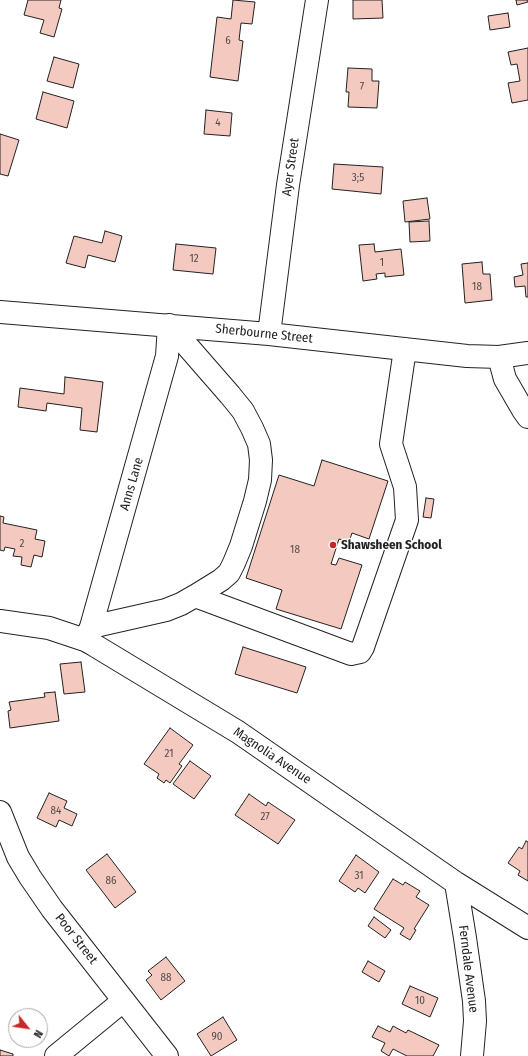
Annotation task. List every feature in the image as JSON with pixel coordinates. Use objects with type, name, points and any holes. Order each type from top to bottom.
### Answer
[{"type":"street","name":"Ayer Street","points":[[269,334],[288,185],[317,0]]},
{"type":"street","name":"Sherbourne Street","points":[[0,312],[269,334],[467,356],[499,357],[528,353]]},
{"type":"street","points":[[88,633],[166,610],[181,604],[225,577],[229,573],[241,546],[255,500],[260,480],[261,460],[259,444],[252,428],[243,411],[169,325]]},
{"type":"street","name":"Anns Lane","points":[[88,633],[167,356],[169,325]]},
{"type":"street","points":[[195,596],[352,654],[360,652],[364,647],[407,520],[405,487],[391,444],[405,349]]},
{"type":"street","points":[[499,357],[505,379],[528,417]]},
{"type":"street","name":"Magnolia Avenue","points":[[0,621],[88,633],[238,732],[456,883],[528,928]]},
{"type":"street","name":"Poor Street","points":[[0,812],[18,857],[30,877],[52,909],[167,1056]]},
{"type":"street","name":"Ferndale Avenue","points":[[456,883],[466,938],[474,1001],[475,1021],[472,1056]]},
{"type":"street","points":[[56,1056],[123,1000]]},
{"type":"building","points":[[28,0],[61,0],[59,8],[62,9],[54,37],[40,33],[44,20],[24,15]]},
{"type":"building","points":[[233,0],[255,2],[252,24],[241,23],[239,40],[243,41],[238,81],[210,77],[217,17],[231,19]]},
{"type":"building","points":[[353,0],[382,0],[383,18],[353,19]]},
{"type":"building","points":[[516,0],[527,0],[528,2],[517,5]]},
{"type":"building","points":[[508,13],[510,27],[490,30],[488,16]]},
{"type":"building","points":[[528,48],[528,100],[512,103],[508,83],[520,81],[517,64],[511,65],[508,52]]},
{"type":"building","points":[[54,57],[79,64],[73,88],[47,81]]},
{"type":"building","points":[[348,68],[372,69],[372,81],[379,81],[377,108],[348,107],[349,92],[346,92]]},
{"type":"building","points":[[43,92],[74,101],[67,128],[36,119]]},
{"type":"building","points":[[206,110],[232,113],[230,136],[204,134]]},
{"type":"building","points":[[0,134],[19,140],[8,176],[0,174]]},
{"type":"building","points":[[334,164],[383,167],[381,194],[332,189]]},
{"type":"building","points":[[427,198],[430,219],[405,222],[403,201]]},
{"type":"building","points":[[429,221],[430,241],[410,242],[409,222]]},
{"type":"building","points":[[105,231],[122,236],[115,262],[88,255],[85,268],[66,263],[74,236],[102,243]]},
{"type":"building","points":[[176,244],[216,248],[213,274],[173,270]]},
{"type":"building","points":[[374,244],[375,252],[401,249],[404,275],[385,277],[385,273],[376,274],[377,279],[363,281],[359,245]]},
{"type":"building","points":[[482,262],[483,274],[490,274],[492,300],[465,303],[462,264]]},
{"type":"building","points":[[528,263],[528,297],[526,297],[525,286],[515,287],[514,277],[523,275],[521,264]]},
{"type":"building","points":[[65,377],[103,382],[97,432],[80,430],[82,408],[47,403],[46,411],[18,407],[20,388],[64,394]]},
{"type":"building","points":[[322,460],[388,481],[369,539],[352,533],[349,542],[339,539],[331,564],[336,565],[339,558],[362,565],[341,629],[276,609],[282,590],[246,578],[279,475],[314,486]]},
{"type":"building","points":[[426,498],[434,499],[431,518],[423,517]]},
{"type":"building","points":[[0,516],[4,517],[3,523],[37,530],[35,539],[45,541],[42,557],[34,555],[31,567],[21,565],[22,557],[13,556],[15,549],[5,547],[4,551],[0,550]]},
{"type":"building","points":[[243,647],[306,667],[297,693],[235,674]]},
{"type":"building","points":[[81,662],[85,692],[64,694],[60,664]]},
{"type":"building","points":[[55,692],[59,721],[10,728],[8,711],[11,710],[9,702],[45,697],[44,693]]},
{"type":"building","points":[[170,728],[193,745],[179,764],[182,766],[170,783],[166,780],[164,783],[157,778],[159,774],[144,764]]},
{"type":"building","points":[[190,761],[211,776],[194,799],[173,784]]},
{"type":"building","points":[[49,793],[67,801],[64,808],[77,814],[72,826],[59,820],[56,827],[37,818]]},
{"type":"building","points":[[249,794],[266,806],[268,802],[295,820],[278,844],[235,815]]},
{"type":"building","points":[[526,841],[528,842],[528,881],[518,875],[520,871],[508,863],[519,847],[522,849]]},
{"type":"building","points":[[107,854],[136,892],[115,908],[86,870]]},
{"type":"building","points":[[356,855],[379,872],[365,893],[358,888],[355,892],[339,881]]},
{"type":"building","points":[[393,879],[403,885],[405,882],[420,891],[416,897],[429,905],[414,929],[416,930],[410,940],[400,934],[404,928],[374,909]]},
{"type":"building","points":[[374,917],[391,930],[385,938],[368,926]]},
{"type":"building","points":[[166,957],[185,981],[161,1000],[146,980],[152,975],[148,971]]},
{"type":"building","points":[[368,961],[385,971],[379,982],[362,972]]},
{"type":"building","points":[[410,986],[438,998],[430,1017],[402,1004]]},
{"type":"building","points":[[223,1017],[237,1040],[211,1056],[197,1034]]},
{"type":"building","points":[[378,1026],[390,1032],[393,1026],[406,1033],[408,1030],[439,1045],[433,1056],[407,1056],[393,1049],[389,1056],[381,1051],[385,1043],[372,1037]]},
{"type":"building","points":[[0,1050],[13,1054],[13,1056],[0,1056]]},
{"type":"place","name":"Shawsheen School","points":[[333,545]]}]
